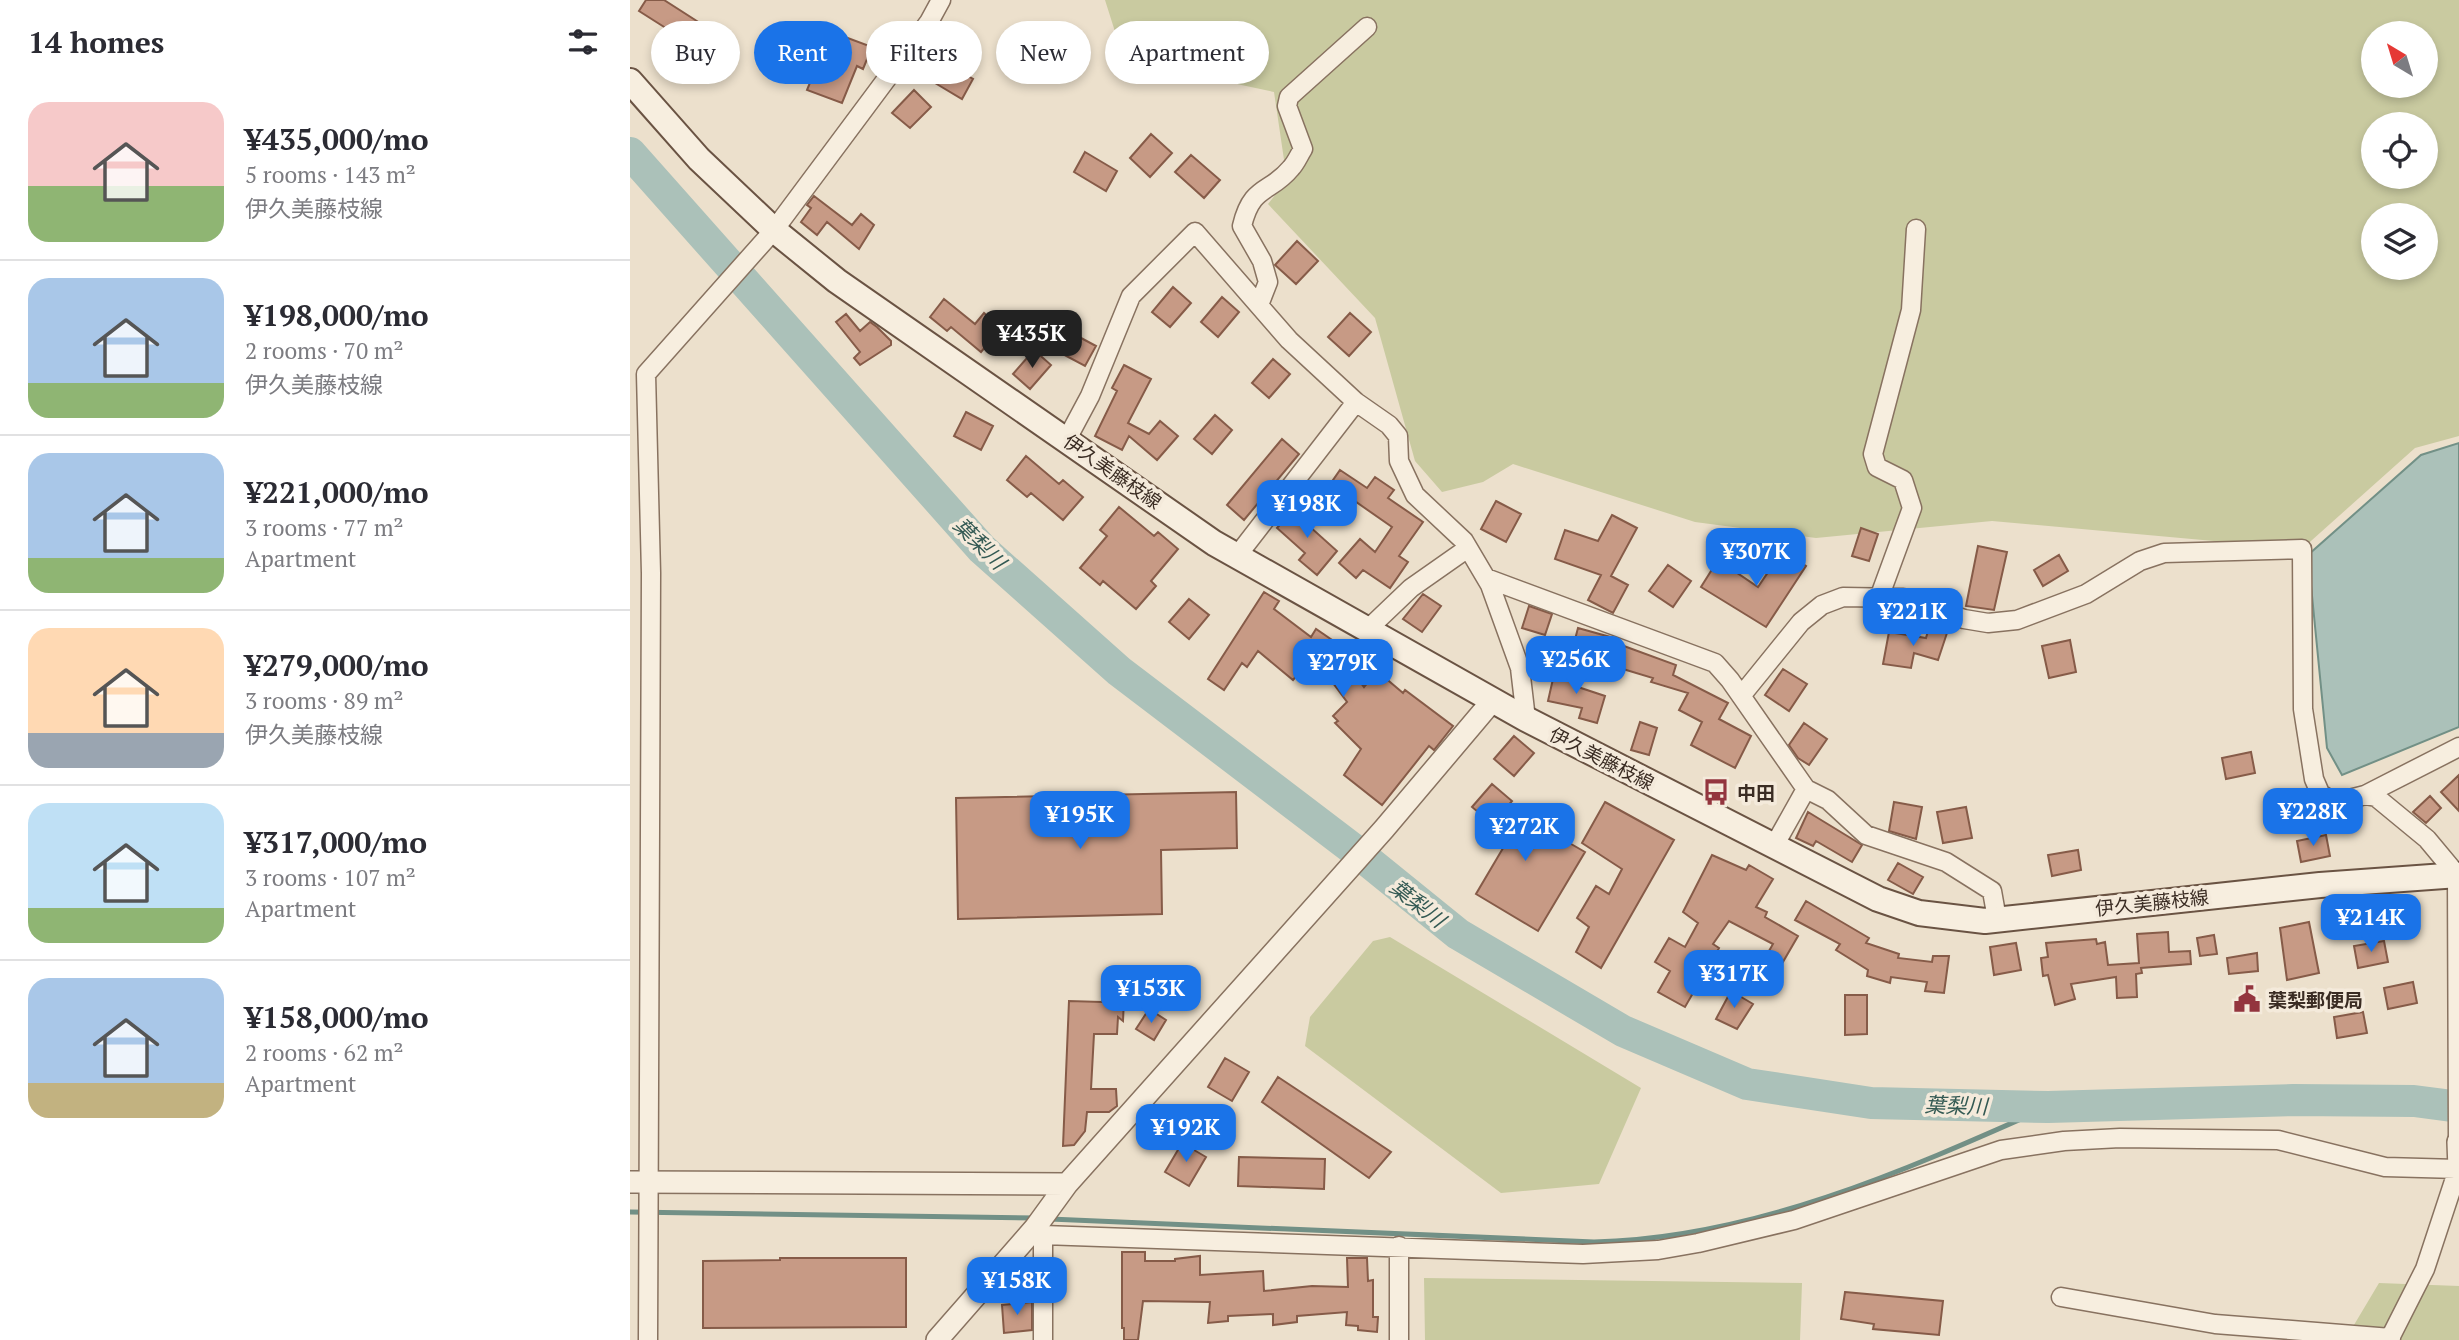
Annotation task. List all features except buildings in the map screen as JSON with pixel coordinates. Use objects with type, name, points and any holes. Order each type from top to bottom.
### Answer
[{"type":"main road","name":"伊久美藤枝線","points":[[630,81],[769,236],[1237,555],[1526,719],[1878,899],[1919,914],[1997,919],[2320,885],[2458,875]]},
{"type":"street","points":[[648,1340],[639,1182],[651,573],[646,374],[769,236],[929,22],[941,0]]},
{"type":"street","points":[[1259,305],[1268,282],[1262,261],[1242,226],[1247,205],[1269,184],[1290,170],[1303,149],[1287,106],[1289,96],[1367,27]]},
{"type":"street","points":[[1879,598],[1912,508],[1903,480],[1877,467],[1873,454],[1911,310],[1916,229]]},
{"type":"street","points":[[1067,439],[1090,396],[1131,296],[1195,232],[1289,340],[1356,402],[1389,425],[1398,436],[1399,461],[1415,495],[1468,548],[1486,578],[1520,668],[1526,719]]},
{"type":"street","points":[[1237,555],[1356,402]]},
{"type":"street","points":[[1367,630],[1411,588],[1468,548]]},
{"type":"street","points":[[1741,696],[1801,622],[1822,605],[1843,597],[1903,598],[1976,621],[2017,620],[2086,594],[2140,561],[2164,554],[2302,549],[2304,709],[2314,779],[2320,793],[2334,803],[2365,795],[2459,747]]},
{"type":"street","points":[[1486,578],[1715,663],[1806,789],[1828,800],[1867,835],[1946,862],[1992,891],[1997,919]]},
{"type":"street","points":[[937,1340],[1039,1231],[1067,1184],[1335,885],[1493,700]]},
{"type":"street","points":[[1774,846],[1806,789]]},
{"type":"street","points":[[2061,1297],[2215,1324],[2390,1339],[2425,1269],[2458,1169],[2458,875],[2427,839],[2376,797],[2365,795]]},
{"type":"street","points":[[1039,1231],[1583,1254],[1658,1250],[1794,1220],[2001,1150],[2064,1142],[2120,1138],[2278,1140],[2385,1167],[2458,1169]]},
{"type":"street","points":[[639,1182],[1067,1184]]},
{"type":"street","points":[[1039,1231],[1043,1340]]},
{"type":"street","points":[[1399,1247],[1399,1340]]},
{"type":"green space","points":[[1105,0],[2459,0],[2459,436],[2415,448],[2302,549],[1992,521],[1816,538],[1695,522],[1513,464],[1483,482],[1442,492],[1415,461],[1375,318],[1268,204],[1287,180],[1274,92],[1236,84],[1269,84],[1269,21],[1112,21]]},
{"type":"green space","points":[[1390,937],[1641,1088],[1599,1184],[1501,1193],[1305,1046],[1310,1017],[1373,941]]},
{"type":"green space","points":[[1424,1278],[1802,1283],[1800,1340],[1425,1340]]},
{"type":"green space","points":[[2379,1283],[2459,1286],[2459,1340],[2345,1340]]},
{"type":"water","points":[[2459,443],[2459,727],[2342,775],[2327,748],[2308,555],[2421,455]]},
{"type":"waterway","name":"葉梨川","points":[[630,153],[982,549],[1119,671],[1353,849],[1458,934],[1623,1031],[1747,1084],[1871,1103],[2048,1107],[2293,1100],[2414,1101],[2459,1107]]},
{"type":"waterway","points":[[1050,1219],[1594,1242],[1654,1238],[1712,1228],[1827,1197],[1939,1155],[2048,1107]]},
{"type":"waterway","points":[[630,1212],[1036,1218]]},
{"type":"place","name":"中田","points":[[1716,792]]},
{"type":"place","name":"葉梨郵便局","points":[[2247,999]]}]
